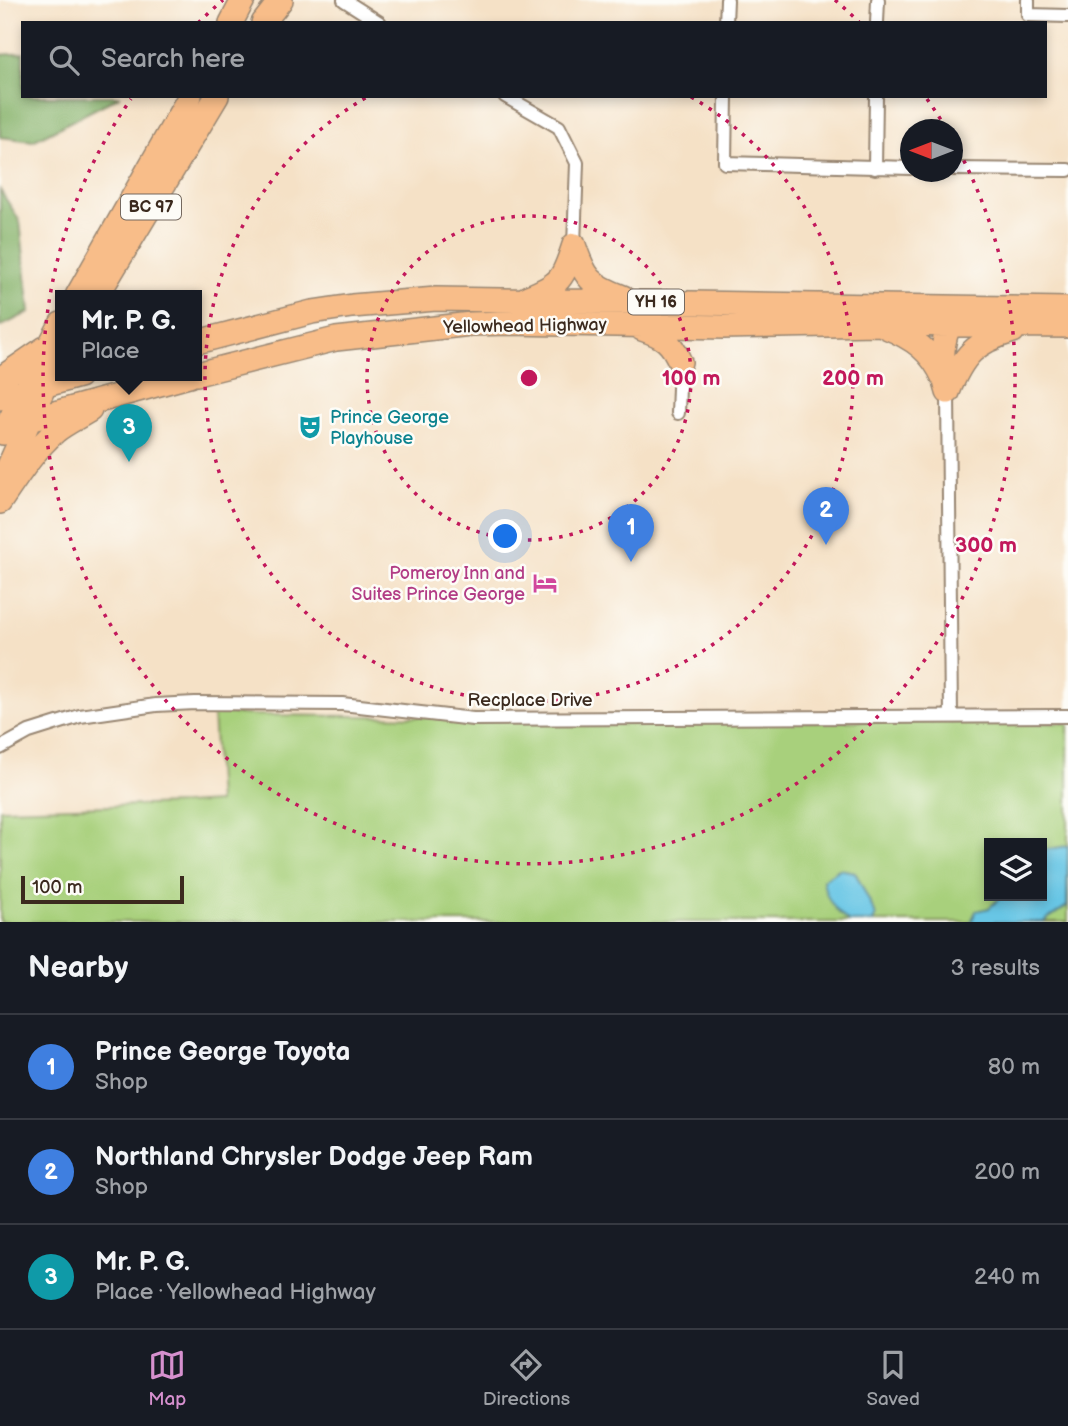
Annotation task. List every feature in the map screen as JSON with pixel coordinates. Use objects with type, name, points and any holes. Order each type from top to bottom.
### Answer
[{"type":"highway","points":[[232,21],[243,0]]},
{"type":"highway","points":[[262,21],[270,0]]},
{"type":"highway","points":[[263,21],[281,0]]},
{"type":"highway","name":"BC 97","points":[[81,290],[189,98]]},
{"type":"highway","name":"BC 97","points":[[101,290],[216,98]]},
{"type":"highway","points":[[519,300],[545,290],[562,278],[574,246]]},
{"type":"highway","points":[[574,246],[582,268],[592,283],[635,302]]},
{"type":"highway","name":"Yellowhead Highway","points":[[202,339],[312,312],[436,299],[1068,309]]},
{"type":"highway","points":[[946,386],[944,346],[950,324],[961,317],[1007,309]]},
{"type":"highway","name":"Yellowhead Highway","points":[[202,373],[336,339],[414,329],[508,323],[724,327],[876,324],[1068,326]]},
{"type":"highway","points":[[876,324],[916,341],[930,355],[946,386]]},
{"type":"highway","points":[[629,325],[662,337],[673,347],[680,362],[699,339],[724,327]]},
{"type":"highway","points":[[946,386],[977,345],[985,340],[1032,326]]},
{"type":"highway","points":[[0,379],[54,353]]},
{"type":"highway","points":[[2,431],[34,388],[54,353]]},
{"type":"highway","points":[[0,398],[60,381]]},
{"type":"highway","points":[[2,431],[29,419],[170,381]]},
{"type":"highway","points":[[0,487],[29,419],[34,388]]},
{"type":"highway","points":[[0,502],[30,458],[57,431],[111,397]]},
{"type":"street","points":[[344,0],[377,21]]},
{"type":"street","points":[[726,21],[727,0]]},
{"type":"street","points":[[877,21],[878,0]]},
{"type":"street","points":[[1028,0],[1028,15],[1068,16]]},
{"type":"street","points":[[508,98],[559,127],[577,163],[574,246]]},
{"type":"street","points":[[726,98],[725,163],[900,168]]},
{"type":"street","points":[[875,168],[876,98]]},
{"type":"street","points":[[963,169],[1068,170]]},
{"type":"street","points":[[678,413],[680,362]]},
{"type":"street","points":[[946,386],[951,716]]},
{"type":"street","name":"Recplace Drive","points":[[0,748],[29,732],[80,716],[156,705],[195,703],[342,704],[473,719],[1068,716]]},
{"type":"green space","points":[[21,53],[21,98],[116,98],[33,141],[0,137],[0,55]]},
{"type":"green space","points":[[0,190],[20,221],[30,312],[0,327]]},
{"type":"green space","points":[[213,712],[251,715],[1068,723],[1068,922],[0,922],[0,809],[218,802]]},
{"type":"water","points":[[1068,846],[1067,906],[1043,922],[971,922],[976,911],[989,908],[997,901],[1047,901],[1047,849]]},
{"type":"water","points":[[839,869],[855,872],[876,915],[873,922],[849,922],[832,904],[823,880]]},
{"type":"place","name":"Prince George Playhouse","points":[[310,427]]},
{"type":"place","name":"Mr. P. G.","points":[[129,462]]},
{"type":"place","name":"Northland Chrysler Dodge Jeep Ram","points":[[826,545]]},
{"type":"place","name":"Prince George Toyota","points":[[631,562]]},
{"type":"place","name":"Pomeroy Inn and Suites Prince George","points":[[545,583]]}]
